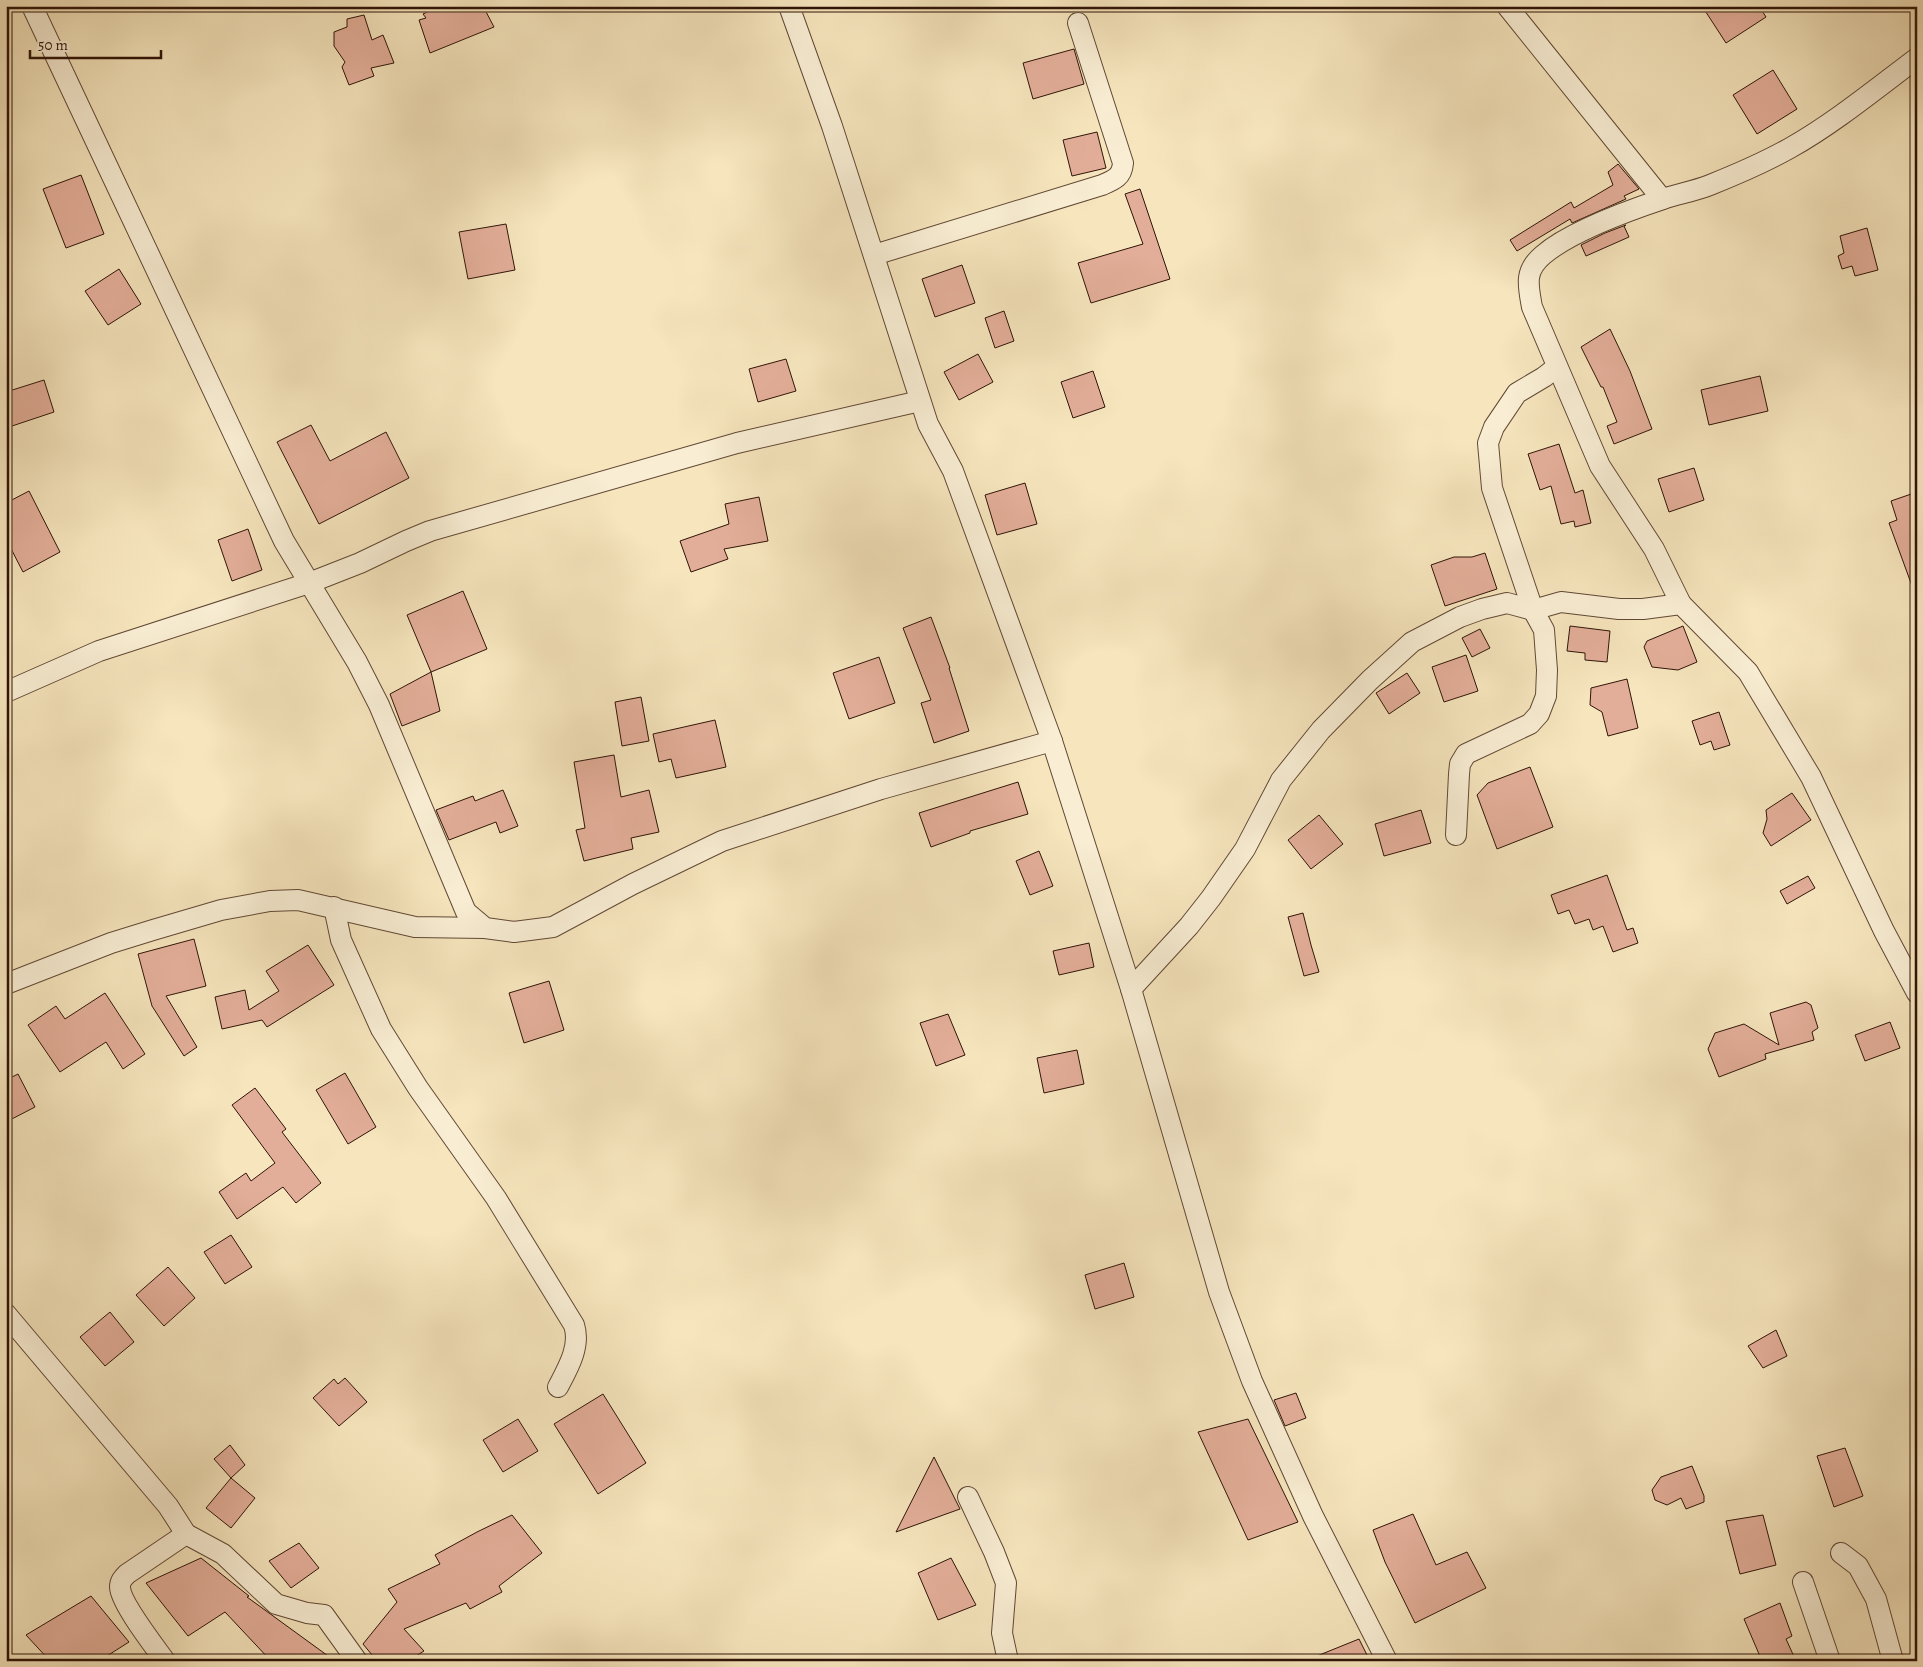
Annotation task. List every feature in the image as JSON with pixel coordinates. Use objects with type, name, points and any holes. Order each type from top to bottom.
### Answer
[{"type":"street","points":[[32,6],[284,541],[357,662],[379,705],[466,912],[485,928]]},
{"type":"street","points":[[789,6],[832,126],[928,424],[953,471],[1052,741],[1131,989],[1219,1292],[1252,1381],[1313,1516],[1387,1661]]},
{"type":"street","points":[[1507,6],[1662,199]]},
{"type":"street","points":[[874,255],[1115,180],[1119,176],[1123,171],[1123,163],[1078,23]]},
{"type":"street","points":[[1917,58],[1851,108],[1790,148],[1710,185],[1662,199],[1585,229],[1541,256],[1527,279],[1532,307],[1556,367],[1600,466],[1654,549],[1682,604],[1748,672],[1811,777],[1884,931],[1917,993]]},
{"type":"street","points":[[1456,835],[1460,764],[1466,754],[1530,724],[1539,714],[1546,696],[1547,670],[1544,630],[1533,610],[1492,488],[1488,443],[1494,427],[1517,392],[1544,377],[1556,367]]},
{"type":"street","points":[[6,692],[99,651],[309,583],[360,563],[406,540],[466,520],[737,443],[920,400]]},
{"type":"street","points":[[1131,989],[1189,926],[1211,898],[1245,849],[1281,780],[1321,730],[1370,680],[1412,642],[1460,616],[1507,603],[1533,610],[1561,602],[1618,609],[1643,609],[1682,604]]},
{"type":"street","points":[[6,984],[111,943],[221,910],[270,901],[298,900],[415,927],[485,928],[514,932],[552,927],[633,884],[722,841],[881,788],[1052,741]]},
{"type":"street","points":[[334,907],[341,940],[381,1029],[418,1088],[496,1198],[574,1325],[577,1335],[575,1348],[558,1387]]},
{"type":"street","points":[[6,1314],[168,1506],[186,1534],[223,1554],[276,1604],[307,1613],[324,1615],[357,1661]]},
{"type":"street","points":[[968,1497],[994,1552],[1006,1583],[1002,1633],[1008,1661]]},
{"type":"street","points":[[165,1661],[127,1604],[120,1588],[121,1580],[186,1534]]},
{"type":"street","points":[[1841,1553],[1858,1566],[1876,1600],[1893,1661]]},
{"type":"street","points":[[1802,1582],[1830,1661]]},
{"type":"building","points":[[440,6],[483,6],[494,27],[430,53],[419,20],[426,18],[423,14]]},
{"type":"building","points":[[1702,6],[1759,6],[1766,17],[1726,43]]},
{"type":"building","points":[[364,15],[372,40],[383,35],[394,63],[371,68],[374,76],[349,85],[342,67],[345,62],[334,46],[334,32],[347,27],[347,19]]},
{"type":"building","points":[[1074,49],[1084,84],[1033,99],[1023,63]]},
{"type":"building","points":[[1773,70],[1797,109],[1757,134],[1733,95]]},
{"type":"building","points":[[1097,132],[1106,168],[1072,176],[1063,140]]},
{"type":"building","points":[[1618,164],[1639,189],[1624,196],[1626,199],[1572,223],[1570,219],[1517,251],[1510,240],[1571,202],[1574,208],[1613,185],[1608,172]]},
{"type":"building","points":[[81,175],[104,234],[66,248],[43,189]]},
{"type":"building","points":[[1140,189],[1170,279],[1091,303],[1078,263],[1143,244],[1125,194]]},
{"type":"building","points":[[506,224],[515,270],[468,279],[459,232]]},
{"type":"building","points":[[1626,225],[1624,226],[1629,237],[1586,256],[1581,245]]},
{"type":"building","points":[[1867,228],[1878,270],[1855,276],[1852,266],[1842,269],[1838,256],[1844,253],[1840,236]]},
{"type":"building","points":[[962,265],[975,303],[935,317],[922,279]]},
{"type":"building","points":[[119,269],[141,304],[108,325],[85,291]]},
{"type":"building","points":[[1004,311],[1014,341],[995,348],[985,318]]},
{"type":"building","points":[[1610,329],[1630,371],[1652,429],[1614,444],[1607,426],[1617,422],[1603,387],[1601,387],[1581,347]]},
{"type":"building","points":[[978,354],[993,382],[959,400],[944,372]]},
{"type":"building","points":[[786,359],[796,391],[758,402],[749,369]]},
{"type":"building","points":[[1093,371],[1105,407],[1073,418],[1061,382]]},
{"type":"building","points":[[1760,376],[1768,411],[1709,425],[1701,390]]},
{"type":"building","points":[[44,380],[54,412],[6,428],[6,392]]},
{"type":"building","points":[[311,425],[330,461],[386,432],[409,478],[319,524],[277,442]]},
{"type":"building","points":[[1559,444],[1575,493],[1583,490],[1591,523],[1575,527],[1574,521],[1561,524],[1551,486],[1540,490],[1528,454]]},
{"type":"building","points":[[1694,468],[1704,500],[1669,512],[1658,479]]},
{"type":"building","points":[[1025,483],[1037,524],[997,535],[985,495]]},
{"type":"building","points":[[29,491],[60,552],[23,572],[6,539],[6,503]]},
{"type":"building","points":[[1917,492],[1917,593],[1915,594],[1889,523],[1897,520],[1891,501]]},
{"type":"building","points":[[759,497],[768,541],[724,549],[728,559],[691,572],[680,541],[729,524],[725,504]]},
{"type":"building","points":[[248,529],[262,570],[232,581],[218,540]]},
{"type":"building","points":[[1485,553],[1497,589],[1445,606],[1431,565],[1454,557],[1472,557]]},
{"type":"building","points":[[463,591],[487,649],[431,672],[407,615]]},
{"type":"building","points":[[931,617],[950,668],[969,731],[934,743],[921,703],[931,700],[903,628]]},
{"type":"building","points":[[1570,626],[1610,631],[1607,662],[1585,660],[1585,653],[1567,651]]},
{"type":"building","points":[[1683,626],[1697,662],[1678,670],[1652,667],[1644,647],[1647,641]]},
{"type":"building","points":[[1480,629],[1490,648],[1472,657],[1462,638]]},
{"type":"building","points":[[1466,655],[1478,691],[1444,702],[1432,667]]},
{"type":"building","points":[[879,657],[895,703],[849,719],[833,673]]},
{"type":"building","points":[[431,672],[440,711],[402,726],[390,694]]},
{"type":"building","points":[[1407,673],[1420,693],[1389,714],[1376,693]]},
{"type":"building","points":[[1627,679],[1638,728],[1608,736],[1602,712],[1590,705],[1591,688]]},
{"type":"building","points":[[641,697],[649,741],[622,746],[615,702]]},
{"type":"building","points":[[1719,712],[1730,745],[1714,750],[1711,741],[1700,745],[1692,721]]},
{"type":"building","points":[[715,720],[726,767],[676,778],[671,759],[659,762],[653,734]]},
{"type":"building","points":[[614,755],[621,797],[649,790],[659,832],[631,838],[633,849],[584,861],[576,830],[585,828],[574,762]]},
{"type":"building","points":[[1530,767],[1553,827],[1497,849],[1477,795],[1488,783]]},
{"type":"building","points":[[1018,782],[1028,814],[970,831],[970,833],[931,847],[919,813]]},
{"type":"building","points":[[503,790],[518,826],[500,833],[496,822],[449,840],[436,810],[473,796],[475,801]]},
{"type":"building","points":[[1792,793],[1811,820],[1771,846],[1763,833],[1767,819],[1766,810]]},
{"type":"building","points":[[1421,810],[1431,843],[1384,856],[1375,824]]},
{"type":"building","points":[[1319,815],[1343,844],[1311,869],[1288,840]]},
{"type":"building","points":[[1039,851],[1053,886],[1030,895],[1016,861]]},
{"type":"building","points":[[1607,875],[1627,930],[1633,928],[1638,943],[1613,952],[1603,926],[1593,930],[1589,919],[1575,924],[1569,910],[1558,914],[1551,895]]},
{"type":"building","points":[[1808,876],[1815,888],[1787,904],[1780,891]]},
{"type":"building","points":[[1303,913],[1319,972],[1304,976],[1288,917]]},
{"type":"building","points":[[194,939],[206,986],[166,996],[197,1047],[184,1056],[152,1006],[138,954]]},
{"type":"building","points":[[1089,943],[1094,967],[1059,975],[1053,951]]},
{"type":"building","points":[[308,945],[334,985],[267,1027],[262,1020],[222,1029],[215,997],[245,990],[249,1010],[279,991],[266,971]]},
{"type":"building","points":[[549,981],[564,1030],[524,1043],[509,993]]},
{"type":"building","points":[[105,993],[145,1054],[123,1069],[106,1042],[60,1072],[28,1025],[56,1006],[65,1019]]},
{"type":"building","points":[[1806,1002],[1811,1005],[1818,1028],[1812,1032],[1814,1040],[1765,1054],[1766,1059],[1719,1077],[1708,1049],[1715,1033],[1744,1024],[1779,1045],[1770,1013]]},
{"type":"building","points":[[948,1014],[965,1055],[936,1066],[920,1023]]},
{"type":"building","points":[[1890,1022],[1900,1048],[1865,1061],[1855,1035]]},
{"type":"building","points":[[1077,1050],[1084,1084],[1044,1093],[1037,1058]]},
{"type":"building","points":[[345,1073],[376,1127],[348,1144],[316,1090]]},
{"type":"building","points":[[18,1074],[35,1107],[6,1122],[6,1080]]},
{"type":"building","points":[[255,1088],[286,1129],[282,1132],[321,1183],[296,1203],[283,1187],[237,1219],[219,1192],[246,1173],[251,1181],[275,1163],[232,1105]]},
{"type":"building","points":[[231,1235],[252,1267],[225,1284],[204,1252]]},
{"type":"building","points":[[1124,1263],[1134,1297],[1095,1309],[1085,1275]]},
{"type":"building","points":[[168,1267],[195,1298],[164,1326],[136,1295]]},
{"type":"building","points":[[110,1312],[134,1342],[105,1366],[80,1337]]},
{"type":"building","points":[[1776,1330],[1787,1356],[1763,1368],[1748,1346]]},
{"type":"building","points":[[345,1378],[367,1402],[339,1426],[313,1398],[334,1379],[338,1384]]},
{"type":"building","points":[[1296,1393],[1306,1418],[1285,1426],[1274,1400]]},
{"type":"building","points":[[603,1394],[646,1463],[598,1494],[554,1424]]},
{"type":"building","points":[[518,1419],[538,1451],[503,1472],[483,1440]]},
{"type":"building","points":[[1248,1419],[1298,1522],[1248,1540],[1198,1432]]},
{"type":"building","points":[[230,1445],[245,1465],[231,1478],[214,1459]]},
{"type":"building","points":[[1845,1448],[1863,1496],[1834,1507],[1817,1456]]},
{"type":"building","points":[[934,1457],[960,1509],[896,1532]]},
{"type":"building","points":[[1692,1466],[1704,1496],[1704,1502],[1686,1509],[1681,1498],[1667,1505],[1655,1500],[1652,1490],[1661,1477]]},
{"type":"building","points":[[231,1478],[255,1498],[231,1528],[206,1508]]},
{"type":"building","points":[[1413,1514],[1436,1565],[1467,1552],[1486,1588],[1415,1623],[1385,1562],[1373,1530]]},
{"type":"building","points":[[512,1515],[542,1553],[499,1586],[502,1592],[470,1609],[466,1603],[404,1629],[424,1651],[408,1661],[377,1661],[363,1644],[397,1602],[388,1589],[440,1564],[435,1555]]},
{"type":"building","points":[[1763,1515],[1776,1565],[1740,1574],[1726,1521]]},
{"type":"building","points":[[299,1543],[319,1568],[291,1588],[269,1561]]},
{"type":"building","points":[[201,1558],[249,1596],[247,1597],[335,1661],[271,1661],[225,1612],[188,1636],[146,1583]]},
{"type":"building","points":[[951,1558],[976,1605],[938,1620],[918,1573]]},
{"type":"building","points":[[91,1596],[129,1642],[99,1661],[50,1661],[26,1635]]},
{"type":"building","points":[[1780,1603],[1792,1636],[1786,1639],[1796,1661],[1762,1661],[1744,1619]]},
{"type":"building","points":[[1359,1639],[1370,1661],[1307,1661],[1307,1660]]}]
